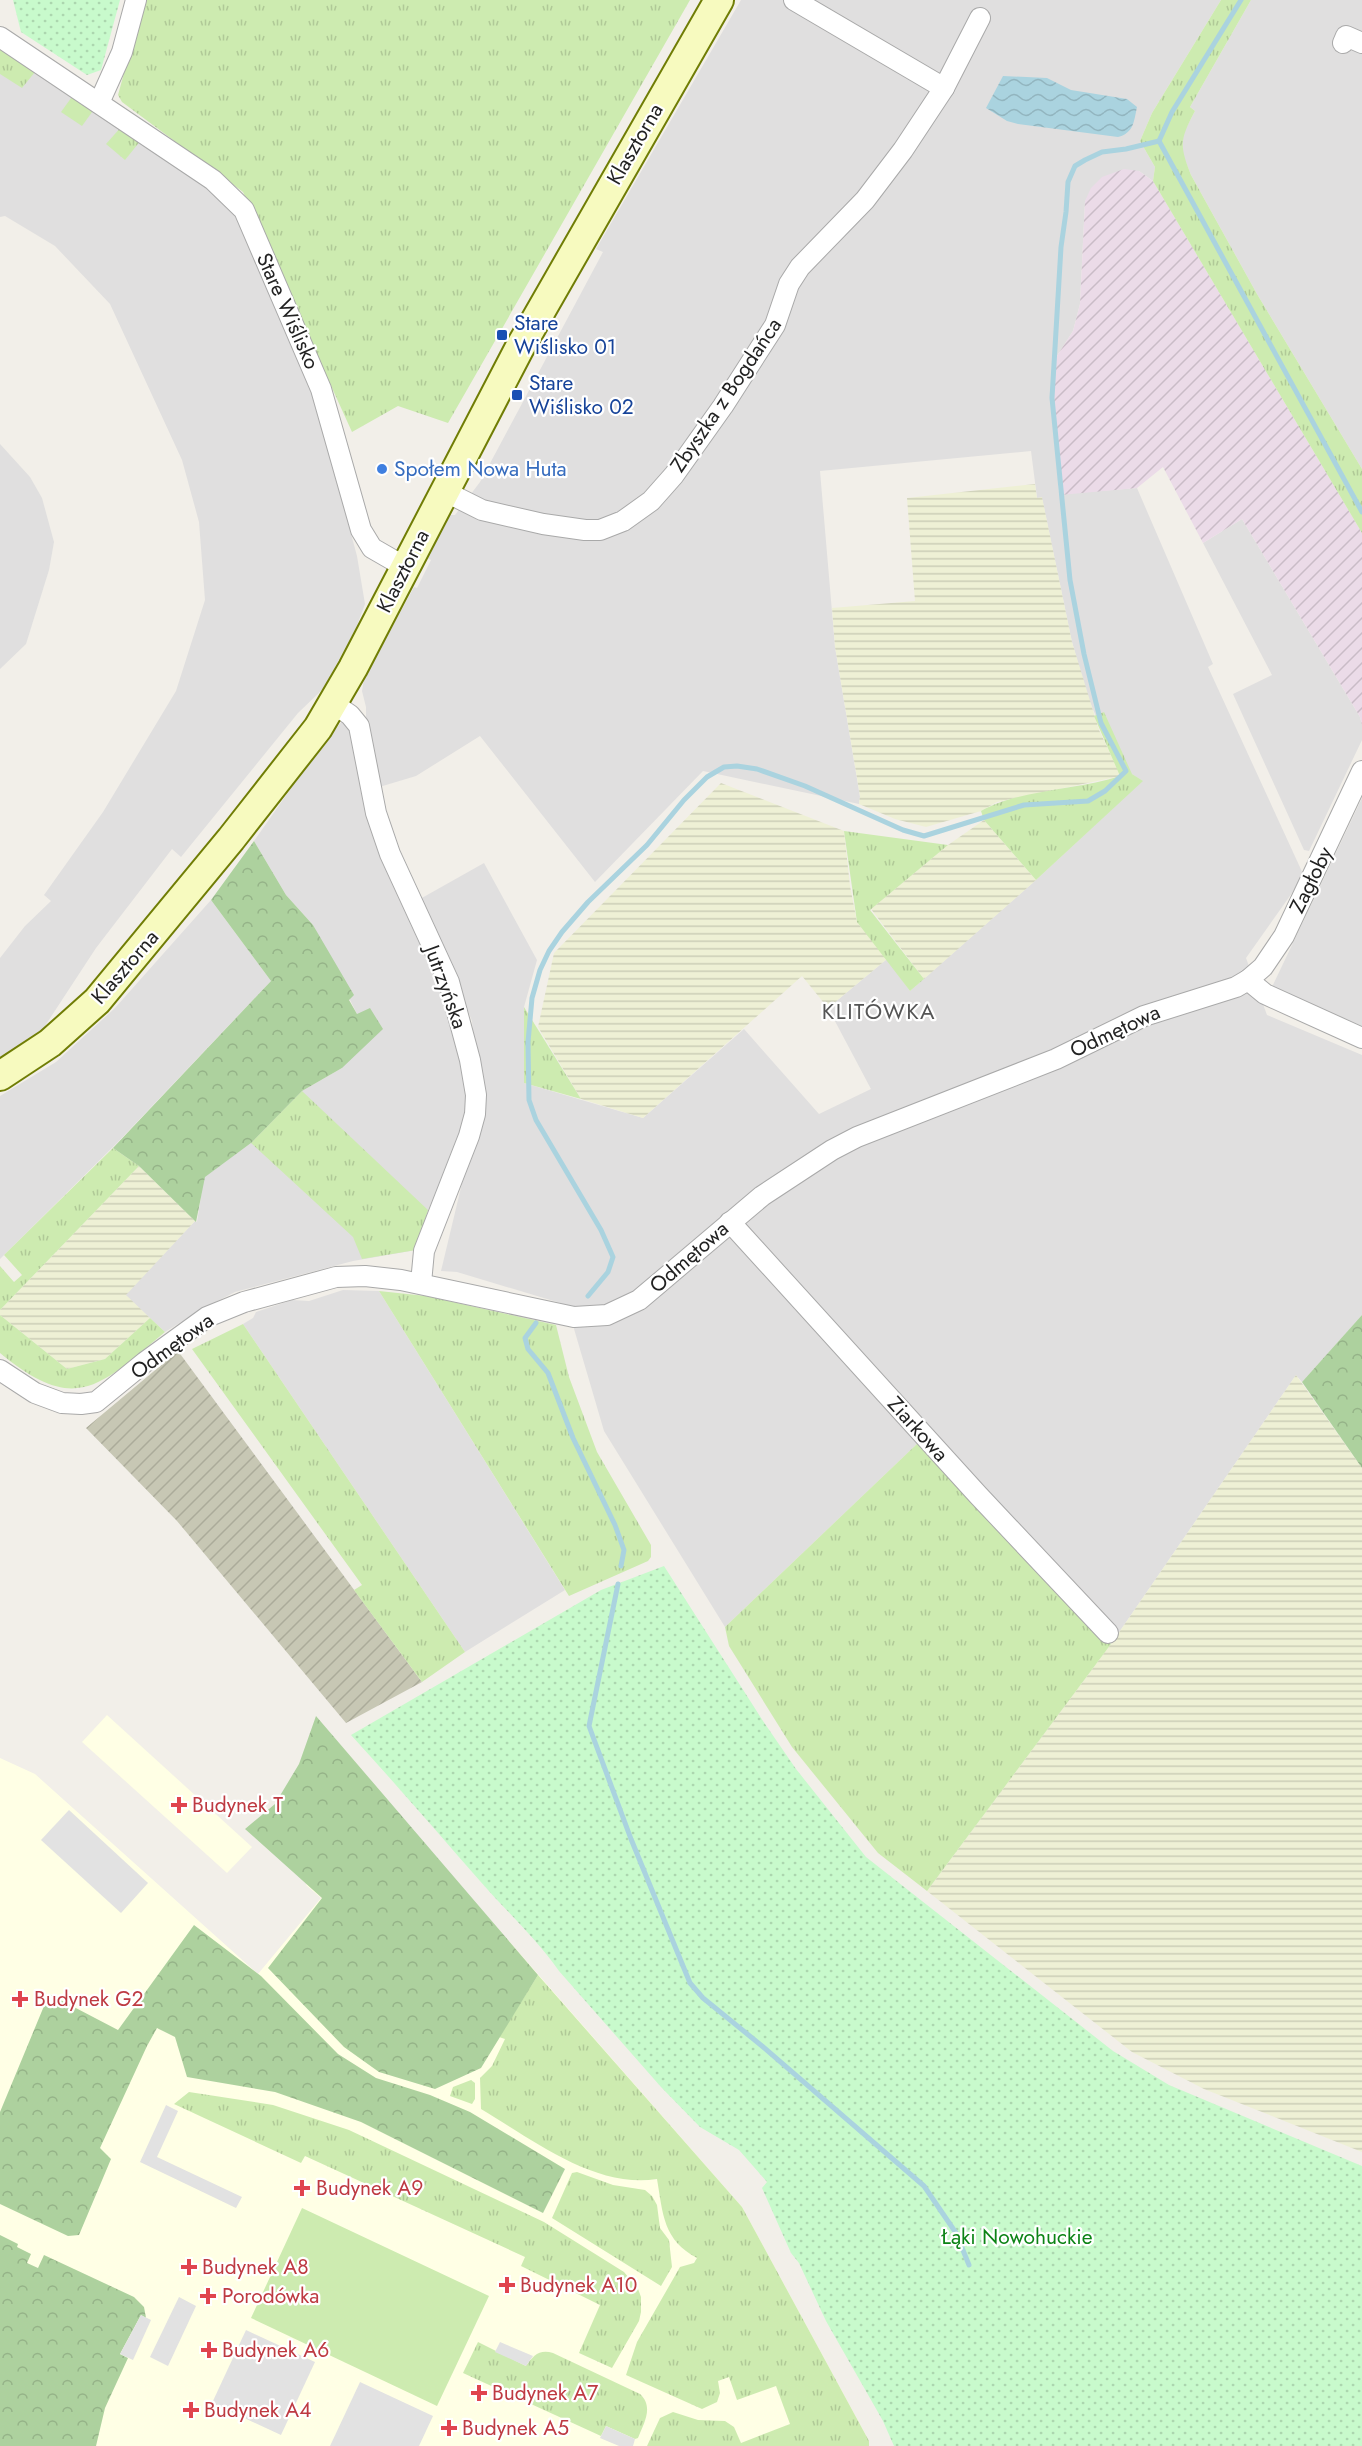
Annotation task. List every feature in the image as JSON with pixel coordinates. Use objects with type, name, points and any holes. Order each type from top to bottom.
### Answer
[{"type":"street","points":[[99,103],[122,52],[136,0]]},
{"type":"street","name":"Klasztorna","points":[[0,1076],[30,1058],[58,1037],[103,994],[231,839],[305,745],[333,704],[519,349],[719,0]]},
{"type":"street","points":[[794,0],[944,88]]},
{"type":"street","name":"Zbyszka z Bogdańca","points":[[444,491],[477,508],[566,528],[600,530],[635,514],[674,474],[723,406],[775,325],[789,284],[800,267],[866,200],[944,88],[980,18]]},
{"type":"street","name":"Stare Wiślisko","points":[[0,36],[213,180],[244,210],[316,373],[361,530],[372,548],[405,567]]},
{"type":"street","name":"Jutrzyńska","points":[[333,704],[350,715],[359,726],[376,813],[390,854],[449,982],[470,1060],[476,1095],[475,1114],[469,1136],[424,1251],[421,1283]]},
{"type":"street","name":"Zagłoby","points":[[1248,980],[1269,960],[1284,936],[1362,771]]},
{"type":"street","points":[[1248,980],[1265,994],[1362,1038]]},
{"type":"street","name":"Odmętowa","points":[[0,1370],[36,1393],[62,1402],[88,1404],[105,1396],[145,1362],[199,1322],[236,1305],[336,1277],[366,1276],[421,1283],[563,1315],[586,1317],[607,1315],[626,1307],[650,1292],[730,1222],[792,1176],[856,1137],[1056,1059],[1152,1013],[1220,993],[1248,980]]},
{"type":"street","name":"Ziarkowa","points":[[730,1222],[978,1495],[1108,1633]]},
{"type":"shaded area","points":[[741,0],[1221,0],[1152,113],[1140,141],[1155,167],[1153,181],[1139,171],[1085,201],[1080,304],[1073,331],[1055,359],[1053,389],[1059,494],[1137,488],[1213,664],[1208,667],[1304,876],[1246,958],[1267,1015],[1362,1055],[1362,1315],[1302,1382],[1296,1375],[1111,1644],[919,1442],[725,1627],[604,1431],[567,1305],[457,1272],[441,1271],[480,1108],[472,1021],[460,998],[420,899],[484,863],[537,960],[524,1007],[524,1083],[643,1118],[744,1029],[819,1114],[871,1089],[828,1008],[887,959],[910,991],[1036,880],[1142,781],[1132,774],[1121,776],[1087,695],[1072,642],[1042,498],[1037,498],[1031,451],[820,471],[835,647],[860,797],[859,804],[703,771],[595,882],[480,736],[416,776],[376,788],[366,734],[366,707],[362,691],[364,679],[414,587],[417,588],[431,560],[427,558],[449,515],[455,515],[480,482],[603,252],[596,249]]},
{"type":"shaded area","points":[[1251,0],[1362,0],[1362,469],[1257,294],[1191,175],[1183,155],[1182,136],[1195,111],[1190,107]]},
{"type":"shaded area","points":[[0,46],[165,156],[165,160],[176,168],[180,165],[210,188],[233,211],[305,364],[357,556],[365,604],[356,628],[323,689],[298,713],[181,857],[172,849],[96,948],[43,1029],[0,1057],[0,958],[25,926],[51,901],[44,895],[103,812],[176,691],[205,600],[199,522],[182,460],[110,304],[55,246],[5,216],[0,217]]},
{"type":"shaded area","points":[[1124,169],[1139,171],[1153,181],[1362,533],[1362,725],[1360,717],[1242,519],[1203,543],[1163,467],[1137,488],[1060,495],[1053,389],[1055,359],[1073,331],[1080,304],[1085,201],[1091,188],[1102,177]]},
{"type":"shaded area","points":[[0,444],[30,477],[42,498],[54,542],[49,570],[26,644],[0,669]]},
{"type":"shaded area","points":[[1035,484],[1037,498],[1042,497],[1072,642],[1099,730],[1121,776],[997,802],[981,811],[926,827],[895,819],[859,804],[860,796],[835,647],[832,608],[915,601],[907,498]]},
{"type":"shaded area","points":[[1242,519],[1360,717],[1362,725],[1362,740],[1309,851],[1304,850],[1233,694],[1272,675],[1203,543]]},
{"type":"shaded area","points":[[342,721],[348,723],[434,958],[468,1088],[464,1127],[449,1157],[453,1160],[428,1210],[416,1250],[353,1261],[235,1292],[165,1332],[125,1295],[195,1221],[197,1222],[204,1177],[251,1143],[302,1091],[342,1068],[357,1014],[313,925],[286,895],[254,841]]},
{"type":"shaded area","points":[[721,783],[844,831],[850,886],[857,922],[887,959],[828,1008],[802,976],[643,1118],[581,1099],[538,1027],[554,953]]},
{"type":"shaded area","points":[[1362,798],[1362,1026],[1272,987]]},
{"type":"shaded area","points":[[984,820],[1036,880],[924,979],[871,909],[948,845]]},
{"type":"shaded area","points":[[211,900],[271,981],[117,1143],[0,1259],[0,1096],[56,1062],[115,1008]]},
{"type":"shaded area","points":[[139,1166],[195,1221],[126,1295],[150,1318],[105,1359],[67,1369],[0,1315],[0,1310]]},
{"type":"shaded area","points":[[343,1290],[379,1291],[565,1590],[465,1652],[243,1324],[253,1318],[256,1312],[292,1300],[309,1301]]},
{"type":"shaded area","points":[[178,1351],[422,1682],[346,1723],[177,1521],[86,1428]]},
{"type":"shaded area","points":[[1296,1375],[1362,1468],[1362,2152],[1204,2089],[1132,2052],[927,1891],[1111,1644]]},
{"type":"shaded area","name":"Budynek T","points":[[107,1715],[252,1847],[227,1873],[82,1742]]},
{"type":"shaded area","points":[[0,1758],[35,1774],[258,1974],[321,1898],[306,1885],[379,1793],[742,2207],[869,2441],[869,2446],[0,2446]]},
{"type":"shaded area","points":[[69,1810],[148,1883],[121,1913],[41,1840]]},
{"type":"shaded area","points":[[166,2105],[178,2111],[157,2157],[242,2197],[236,2208],[140,2162]]},
{"type":"shaded area","points":[[179,2297],[196,2306],[168,2366],[150,2357]]},
{"type":"shaded area","points":[[141,2315],[151,2320],[133,2360],[120,2354]]},
{"type":"shaded area","points":[[246,2330],[315,2362],[281,2435],[212,2403]]},
{"type":"shaded area","points":[[500,2342],[533,2356],[526,2366],[495,2352]]},
{"type":"shaded area","points":[[360,2382],[433,2416],[419,2446],[330,2446]]},
{"type":"shaded area","points":[[606,2426],[635,2439],[633,2446],[619,2446],[600,2438]]},
{"type":"green space","points":[[13,0],[120,0],[101,70],[87,75],[21,32]]},
{"type":"green space","points":[[144,0],[690,0],[448,423],[398,406],[352,432],[243,192],[122,102],[118,95]]},
{"type":"green space","points":[[1221,0],[1251,0],[1190,107],[1195,111],[1184,136],[1184,156],[1191,175],[1257,294],[1362,469],[1362,533],[1153,181],[1155,167],[1140,141],[1152,113]]},
{"type":"green space","points":[[0,47],[35,72],[22,88],[0,74]]},
{"type":"green space","points":[[74,94],[95,108],[82,126],[61,112]]},
{"type":"green space","points":[[122,126],[142,139],[125,160],[106,144]]},
{"type":"green space","points":[[1104,712],[1132,774],[1143,781],[1036,880],[984,820],[981,811],[1030,794],[1120,776],[1094,716]]},
{"type":"green space","points":[[844,831],[948,845],[870,910],[924,979],[910,991],[857,922]]},
{"type":"green space","points":[[254,841],[286,895],[313,925],[354,995],[349,1000],[357,1014],[370,1008],[383,1029],[342,1068],[302,1091],[251,1143],[205,1177],[196,1222],[139,1166],[113,1148],[271,981],[211,900]]},
{"type":"green space","points":[[524,1007],[581,1099],[524,1083]]},
{"type":"green space","points":[[302,1091],[428,1210],[416,1250],[362,1259],[353,1237],[251,1143]]},
{"type":"green space","points":[[113,1148],[139,1166],[0,1310],[0,1266],[14,1282],[22,1275],[4,1255]]},
{"type":"green space","points":[[379,1291],[426,1296],[556,1325],[569,1377],[597,1452],[651,1545],[651,1557],[648,1561],[569,1596]]},
{"type":"green space","points":[[0,1315],[67,1369],[105,1359],[150,1318],[165,1332],[104,1379],[87,1386],[68,1388],[49,1384],[26,1372],[0,1353]]},
{"type":"green space","points":[[1362,1315],[1362,1468],[1302,1382]]},
{"type":"green space","points":[[243,1324],[465,1652],[422,1682],[354,1590],[362,1585],[192,1349]]},
{"type":"green space","points":[[919,1442],[1111,1644],[927,1891],[878,1853],[792,1747],[729,1646],[725,1627]]},
{"type":"green space","name":"Łąki Nowohuckie","points":[[664,1566],[796,1769],[866,1857],[1113,2051],[1169,2085],[1362,2166],[1362,2446],[894,2446],[883,2421],[826,2321],[799,2263],[791,2253],[762,2188],[767,2182],[739,2150],[700,2127],[661,2087],[531,1936],[351,1735],[601,1590]]},
{"type":"green space","points":[[316,1716],[538,1975],[481,2068],[435,2089],[379,2072],[344,2047],[268,1968],[322,1898],[245,1829],[275,1804],[299,1764]]},
{"type":"green space","points":[[194,1925],[261,1976],[338,2054],[376,2078],[430,2095],[470,2112],[565,2169],[543,2213],[361,2122],[275,2092],[187,2077],[175,2037],[157,2028],[100,2148],[111,2159],[79,2235],[68,2236],[0,2204],[0,2112],[49,1994],[118,2030]]},
{"type":"green space","points":[[538,1975],[742,2207],[869,2441],[869,2446],[647,2446],[660,2418],[673,2412],[698,2420],[725,2421],[734,2427],[741,2443],[790,2424],[776,2386],[737,2400],[729,2377],[718,2381],[720,2393],[717,2402],[702,2409],[626,2375],[637,2342],[680,2267],[694,2263],[697,2258],[677,2243],[666,2225],[657,2179],[634,2180],[588,2169],[543,2147],[481,2109],[480,2078],[492,2066],[505,2039],[499,2037]]},
{"type":"green space","points":[[471,2080],[475,2083],[475,2099],[472,2104],[450,2096],[453,2087]]},
{"type":"green space","points":[[189,2092],[273,2105],[349,2130],[544,2222],[624,2272],[638,2289],[641,2297],[641,2312],[639,2321],[612,2368],[579,2353],[600,2305],[521,2266],[525,2257],[305,2156],[301,2163],[174,2104]]},
{"type":"green space","points":[[577,2172],[613,2185],[645,2190],[652,2196],[657,2205],[660,2228],[669,2240],[672,2267],[661,2286],[552,2218],[572,2173]]},
{"type":"green space","points":[[302,2208],[489,2296],[437,2406],[251,2318]]},
{"type":"green space","points":[[0,2235],[31,2254],[27,2263],[38,2268],[44,2255],[134,2297],[144,2307],[146,2318],[141,2315],[120,2354],[128,2358],[105,2408],[96,2446],[0,2446]]},
{"type":"green space","points":[[478,2342],[526,2366],[537,2354],[553,2353],[640,2394],[646,2404],[647,2415],[638,2438],[635,2439],[606,2426],[601,2436],[463,2373]]},
{"type":"water","points":[[1003,76],[1047,78],[1071,90],[1127,99],[1137,107],[1132,126],[1127,133],[1118,137],[1007,121],[986,108]]},
{"type":"waterway","points":[[1241,0],[1172,112],[1159,141],[1362,512]]},
{"type":"waterway","points":[[588,1296],[608,1272],[613,1257],[601,1230],[536,1120],[529,1100],[528,1042],[532,998],[540,970],[562,932],[588,902],[647,845],[684,800],[707,777],[724,767],[757,769],[805,786],[903,830],[924,836],[1024,805],[1088,801],[1105,791],[1126,771],[1101,723],[1084,654],[1070,580],[1052,398],[1061,247],[1068,182],[1075,166],[1102,152],[1159,141]]},
{"type":"waterway","points":[[536,1323],[525,1338],[528,1349],[548,1373],[573,1438],[615,1525],[624,1550],[621,1566]]},
{"type":"waterway","points":[[618,1584],[589,1726],[631,1839],[690,1983],[703,1998],[924,2186],[956,2233],[969,2265]]},
{"type":"place","name":"Stare Wiślisko 01","points":[[502,335]]},
{"type":"place","name":"Stare Wiślisko 02","points":[[517,395]]},
{"type":"place","name":"Społem Nowa Huta","points":[[382,469]]},
{"type":"place","name":"Budynek T","points":[[179,1805]]},
{"type":"place","name":"Budynek G2","points":[[20,1999]]},
{"type":"place","name":"Budynek A9","points":[[302,2188]]},
{"type":"place","name":"Budynek A8","points":[[189,2267]]},
{"type":"place","name":"Budynek A10","points":[[507,2285]]},
{"type":"place","name":"Porodówka","points":[[208,2296]]},
{"type":"place","name":"Budynek A6","points":[[209,2350]]},
{"type":"place","name":"Budynek A7","points":[[479,2393]]},
{"type":"place","name":"Budynek A4","points":[[191,2410]]},
{"type":"place","name":"Budynek A5","points":[[449,2428]]},
{"type":"district","name":"KLITÓWKA","points":[[879,1011]]}]
